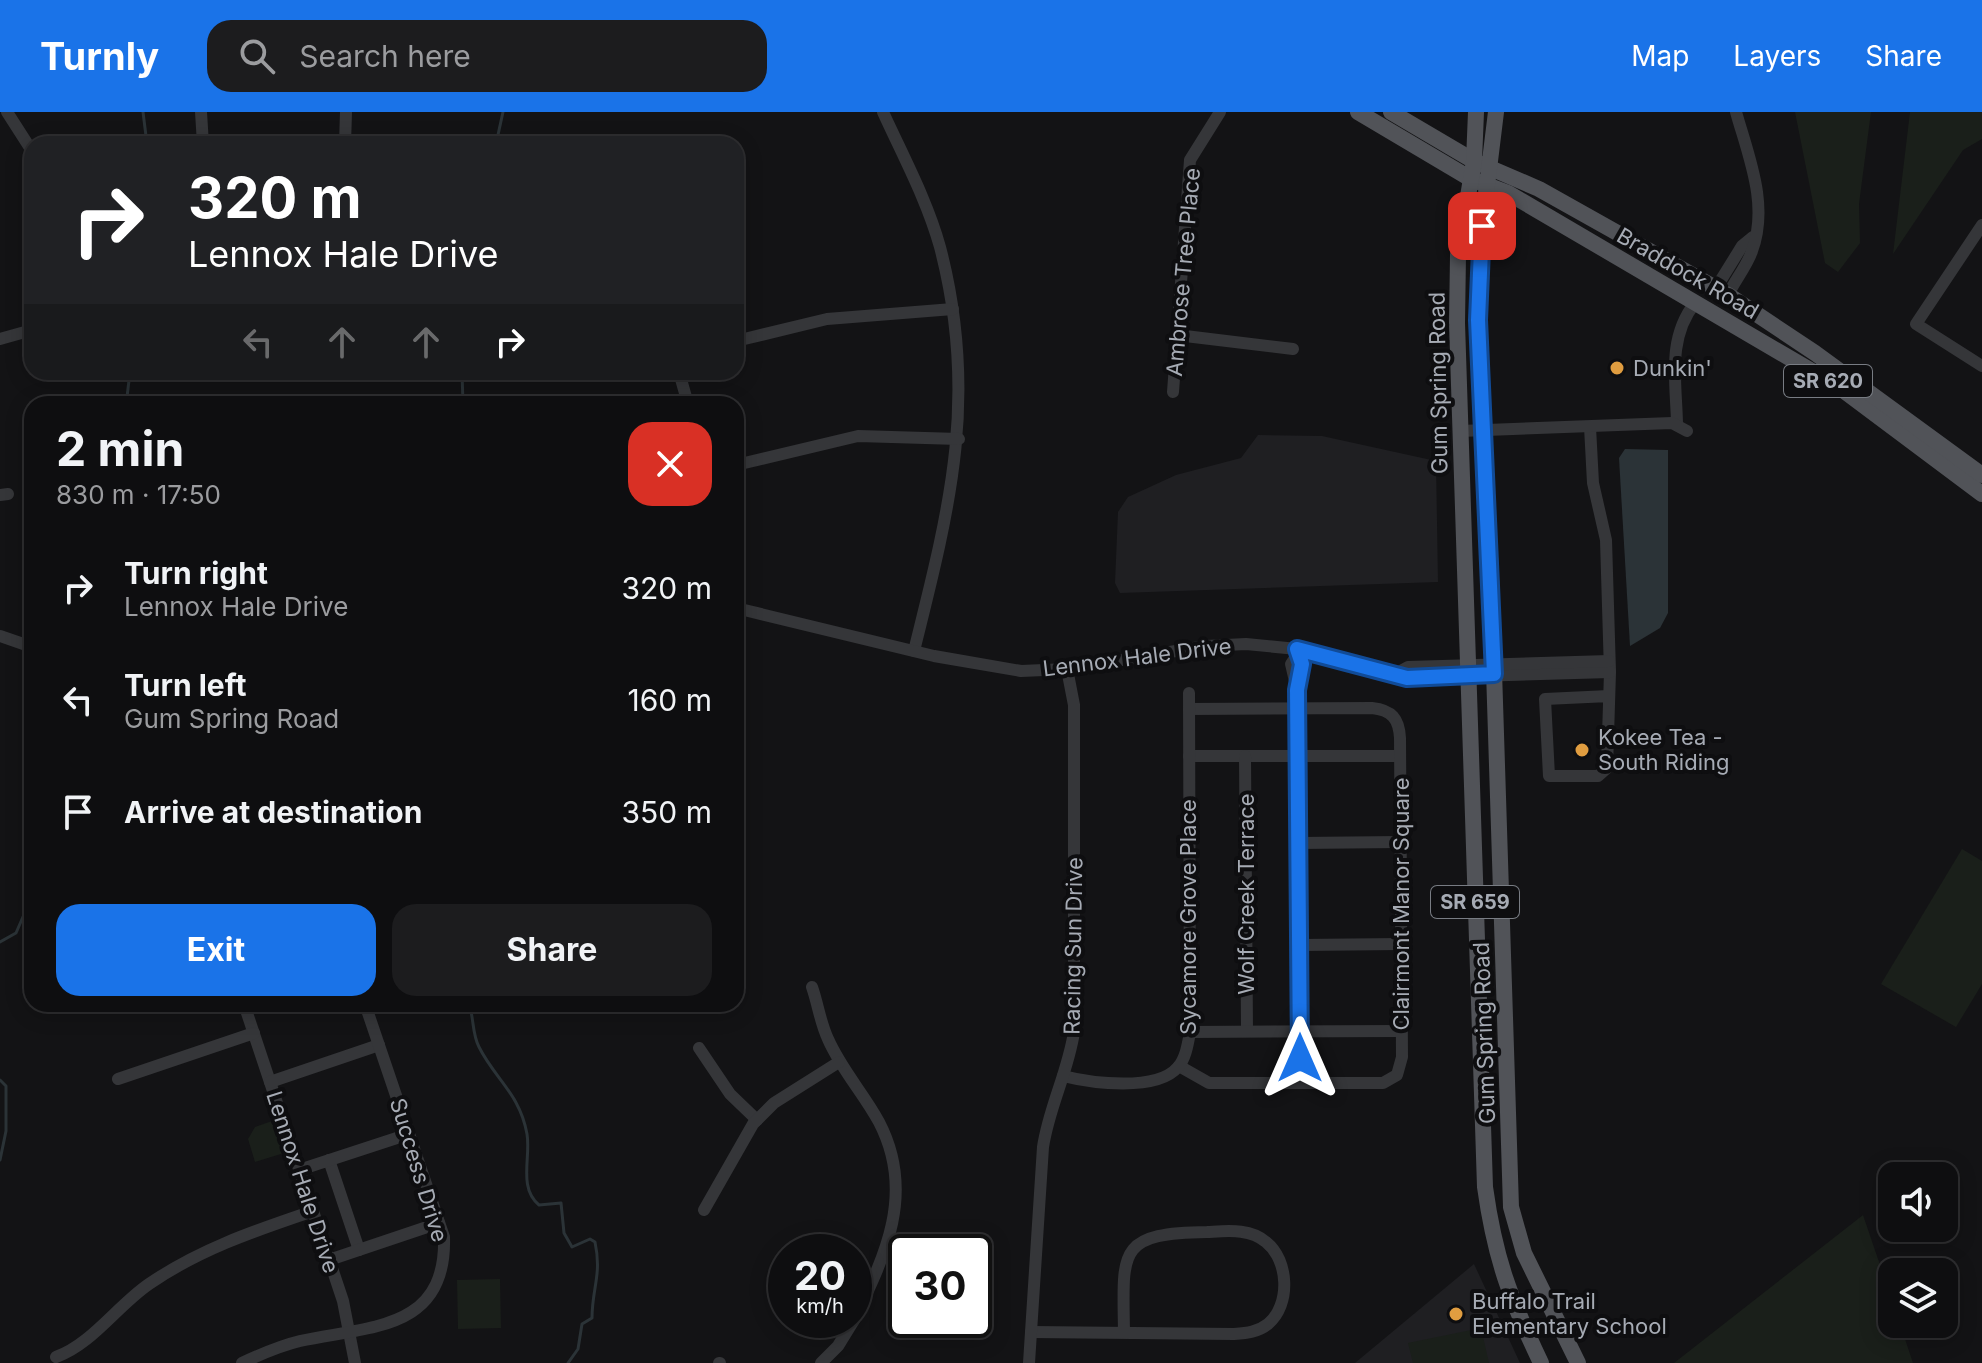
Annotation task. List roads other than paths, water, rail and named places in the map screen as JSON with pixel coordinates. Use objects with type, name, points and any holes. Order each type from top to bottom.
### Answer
[{"type":"main road","name":"Braddock Road","points":[[1358,112],[1471,179],[1489,176],[1539,189],[1722,291],[1815,353],[1982,475]]},
{"type":"main road","name":"Braddock Road","points":[[1391,112],[1474,161],[1508,193],[1865,404],[1982,494]]},
{"type":"main road","name":"Gum Spring Road","points":[[1476,112],[1474,161],[1458,255],[1460,431],[1485,1187],[1492,1235],[1507,1291],[1541,1363]]},
{"type":"main road","name":"Gum Spring Road","points":[[1496,112],[1479,274],[1511,1207],[1524,1253],[1578,1363]]},
{"type":"main road","points":[[1695,303],[1716,304],[1815,353]]},
{"type":"street","points":[[7,112],[24,139]]},
{"type":"street","points":[[201,112],[202,136]]},
{"type":"street","points":[[345,136],[346,112]]},
{"type":"street","points":[[883,112],[927,210],[953,309],[958,351],[959,439],[947,518],[914,651]]},
{"type":"street","name":"Ambrose Tree Place","points":[[1173,392],[1190,160],[1220,112]]},
{"type":"street","points":[[1722,291],[1753,249],[1753,237],[1761,215],[1756,180],[1736,112]]},
{"type":"street","points":[[1982,225],[1977,241],[1916,324],[1982,366]]},
{"type":"street","points":[[1460,431],[1682,427],[1676,341],[1681,321],[1695,303]]},
{"type":"street","points":[[744,339],[827,319],[953,309]]},
{"type":"street","points":[[0,339],[24,332]]},
{"type":"street","points":[[1177,335],[1293,349]]},
{"type":"street","points":[[1590,427],[1593,483],[1606,540],[1610,667],[1609,696],[1605,774],[1549,776],[1545,699],[1609,696]]},
{"type":"street","points":[[744,463],[858,436],[959,439]]},
{"type":"street","name":"Lennox Hale Drive","points":[[744,610],[991,669],[1067,669],[1206,646],[1246,644],[1397,673],[1408,667],[1468,671],[1610,667]]},
{"type":"street","points":[[0,636],[24,644]]},
{"type":"street","points":[[1297,652],[1291,664],[1297,690],[1299,1083]]},
{"type":"street","name":"Racing Sun Drive","points":[[1029,1363],[1043,1147],[1047,1121],[1074,1032],[1074,705],[1067,669]]},
{"type":"street","name":"Sycamore Grove Place","points":[[1063,1076],[1083,1081],[1145,1082],[1157,1080],[1179,1066],[1190,1032],[1189,693]]},
{"type":"street","name":"Clairmont Manor Square","points":[[1179,1066],[1209,1083],[1299,1083],[1388,1081],[1397,1075],[1401,1063],[1398,724],[1387,711],[1189,709]]},
{"type":"street","points":[[1189,756],[1400,756]]},
{"type":"street","name":"Wolf Creek Terrace","points":[[1245,756],[1247,1031]]},
{"type":"street","points":[[1299,843],[1400,842]]},
{"type":"street","points":[[1300,945],[1401,944]]},
{"type":"street","points":[[812,987],[821,1022],[839,1062],[880,1124],[890,1153],[894,1223],[888,1251],[872,1283]]},
{"type":"street","name":"Lennox Hale Drive","points":[[247,1012],[329,1260],[350,1332],[355,1363]]},
{"type":"street","name":"Success Drive","points":[[242,1363],[279,1347],[398,1321],[422,1305],[441,1274],[444,1237],[368,1012]]},
{"type":"street","points":[[1190,1032],[1401,1031]]},
{"type":"street","points":[[118,1079],[254,1033]]},
{"type":"street","points":[[270,1082],[379,1045]]},
{"type":"street","points":[[699,1048],[730,1094],[757,1120]]},
{"type":"street","points":[[704,1210],[757,1120],[782,1097],[839,1062]]},
{"type":"street","points":[[299,1170],[409,1134]]},
{"type":"street","points":[[329,1160],[359,1250]]},
{"type":"street","points":[[56,1357],[75,1348],[128,1299],[185,1261],[225,1241],[313,1211]]},
{"type":"street","points":[[329,1260],[439,1223]]},
{"type":"street","points":[[1031,1332],[1124,1333],[1234,1334],[1260,1329],[1280,1309],[1284,1277],[1282,1264],[1269,1243],[1245,1232],[1154,1235],[1131,1252],[1124,1266],[1124,1333]]},
{"type":"street","points":[[821,1363],[843,1338]]},
{"type":"waterway","points":[[143,112],[146,136]]},
{"type":"waterway","points":[[498,136],[503,112]]},
{"type":"waterway","points":[[127,396],[129,380]]},
{"type":"waterway","points":[[462,380],[463,396]]},
{"type":"waterway","points":[[0,942],[16,933],[24,914]]},
{"type":"waterway","points":[[471,1012],[479,1047],[513,1097],[524,1120],[528,1143],[527,1181],[533,1198],[539,1205],[561,1203],[564,1233],[572,1247],[590,1239],[595,1242],[597,1273],[592,1318],[582,1324],[578,1349],[568,1363]]},
{"type":"waterway","points":[[0,1080],[6,1086],[6,1131],[0,1160]]},
{"type":"place","name":"Dunkin'","points":[[1617,368]]},
{"type":"place","name":"Kokee Tea - South Riding","points":[[1582,750]]},
{"type":"place","name":"Buffalo Trail Elementary School","points":[[1456,1314]]}]
